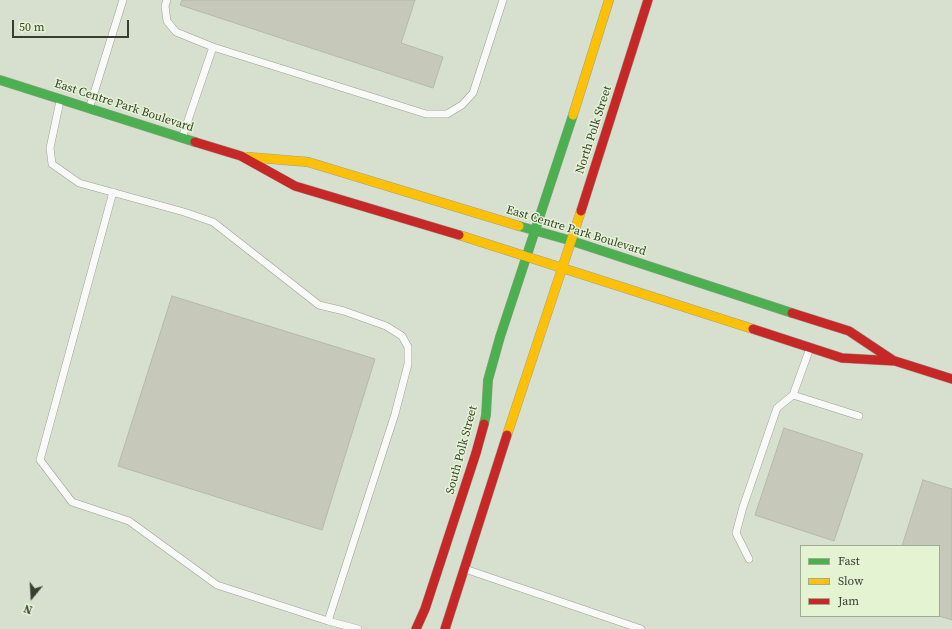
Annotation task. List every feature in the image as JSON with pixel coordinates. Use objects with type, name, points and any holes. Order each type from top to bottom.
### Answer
[{"type":"street","name":"North Polk Street","points":[[536,231],[609,0]]},
{"type":"street","name":"North Polk Street","points":[[563,268],[648,0]]},
{"type":"street","name":"East Centre Park Boulevard","points":[[0,80],[241,156],[295,186],[563,268],[810,348],[842,358],[895,361],[952,379]]},
{"type":"street","name":"East Centre Park Boulevard","points":[[241,156],[308,162],[536,231],[572,240],[849,331],[895,361]]},
{"type":"street","name":"South Polk Street","points":[[416,629],[425,609],[476,453],[486,415],[488,380],[498,344],[536,231]]},
{"type":"street","points":[[445,629],[534,350],[563,268]]},
{"type":"lane","points":[[90,108],[123,0]]},
{"type":"lane","points":[[167,0],[165,6],[168,21],[176,32],[213,47],[426,114],[447,114],[462,105],[473,92],[503,0]]},
{"type":"lane","points":[[182,137],[213,47]]},
{"type":"lane","points":[[60,99],[50,148],[52,164],[79,183],[184,212],[213,222],[319,305],[344,311],[386,326],[402,336],[408,347],[408,364],[395,414],[328,621]]},
{"type":"lane","points":[[113,192],[40,460],[72,502],[129,521],[217,585],[328,621],[358,629]]},
{"type":"lane","points":[[748,559],[736,533],[743,507],[778,408],[793,395],[810,348]]},
{"type":"lane","points":[[793,395],[859,416]]},
{"type":"lane","points":[[465,569],[641,629]]},
{"type":"building","points":[[182,0],[415,0],[401,43],[443,57],[433,88],[180,5]]},
{"type":"building","points":[[172,296],[375,359],[322,530],[118,466]]},
{"type":"building","points":[[784,428],[863,454],[834,541],[755,515]]},
{"type":"building","points":[[923,480],[952,489],[952,620],[940,616],[940,545],[902,545]]},
{"type":"traffic: fast","points":[[0,80],[195,142]]},
{"type":"traffic: fast","points":[[484,424],[488,380],[500,337],[573,115]]},
{"type":"traffic: fast","points":[[519,226],[572,241],[792,313]]},
{"type":"traffic: slow","points":[[573,115],[609,0]]},
{"type":"traffic: slow","points":[[248,157],[308,162],[519,226]]},
{"type":"traffic: slow","points":[[507,435],[581,211]]},
{"type":"traffic: slow","points":[[459,235],[753,329]]},
{"type":"traffic: jam","points":[[581,211],[648,0]]},
{"type":"traffic: jam","points":[[195,142],[241,156],[295,186],[459,235]]},
{"type":"traffic: jam","points":[[792,313],[849,331],[894,361]]},
{"type":"traffic: jam","points":[[753,329],[842,358],[895,361],[952,379]]},
{"type":"traffic: jam","points":[[416,629],[425,609],[484,424]]},
{"type":"traffic: jam","points":[[445,629],[507,435]]}]
